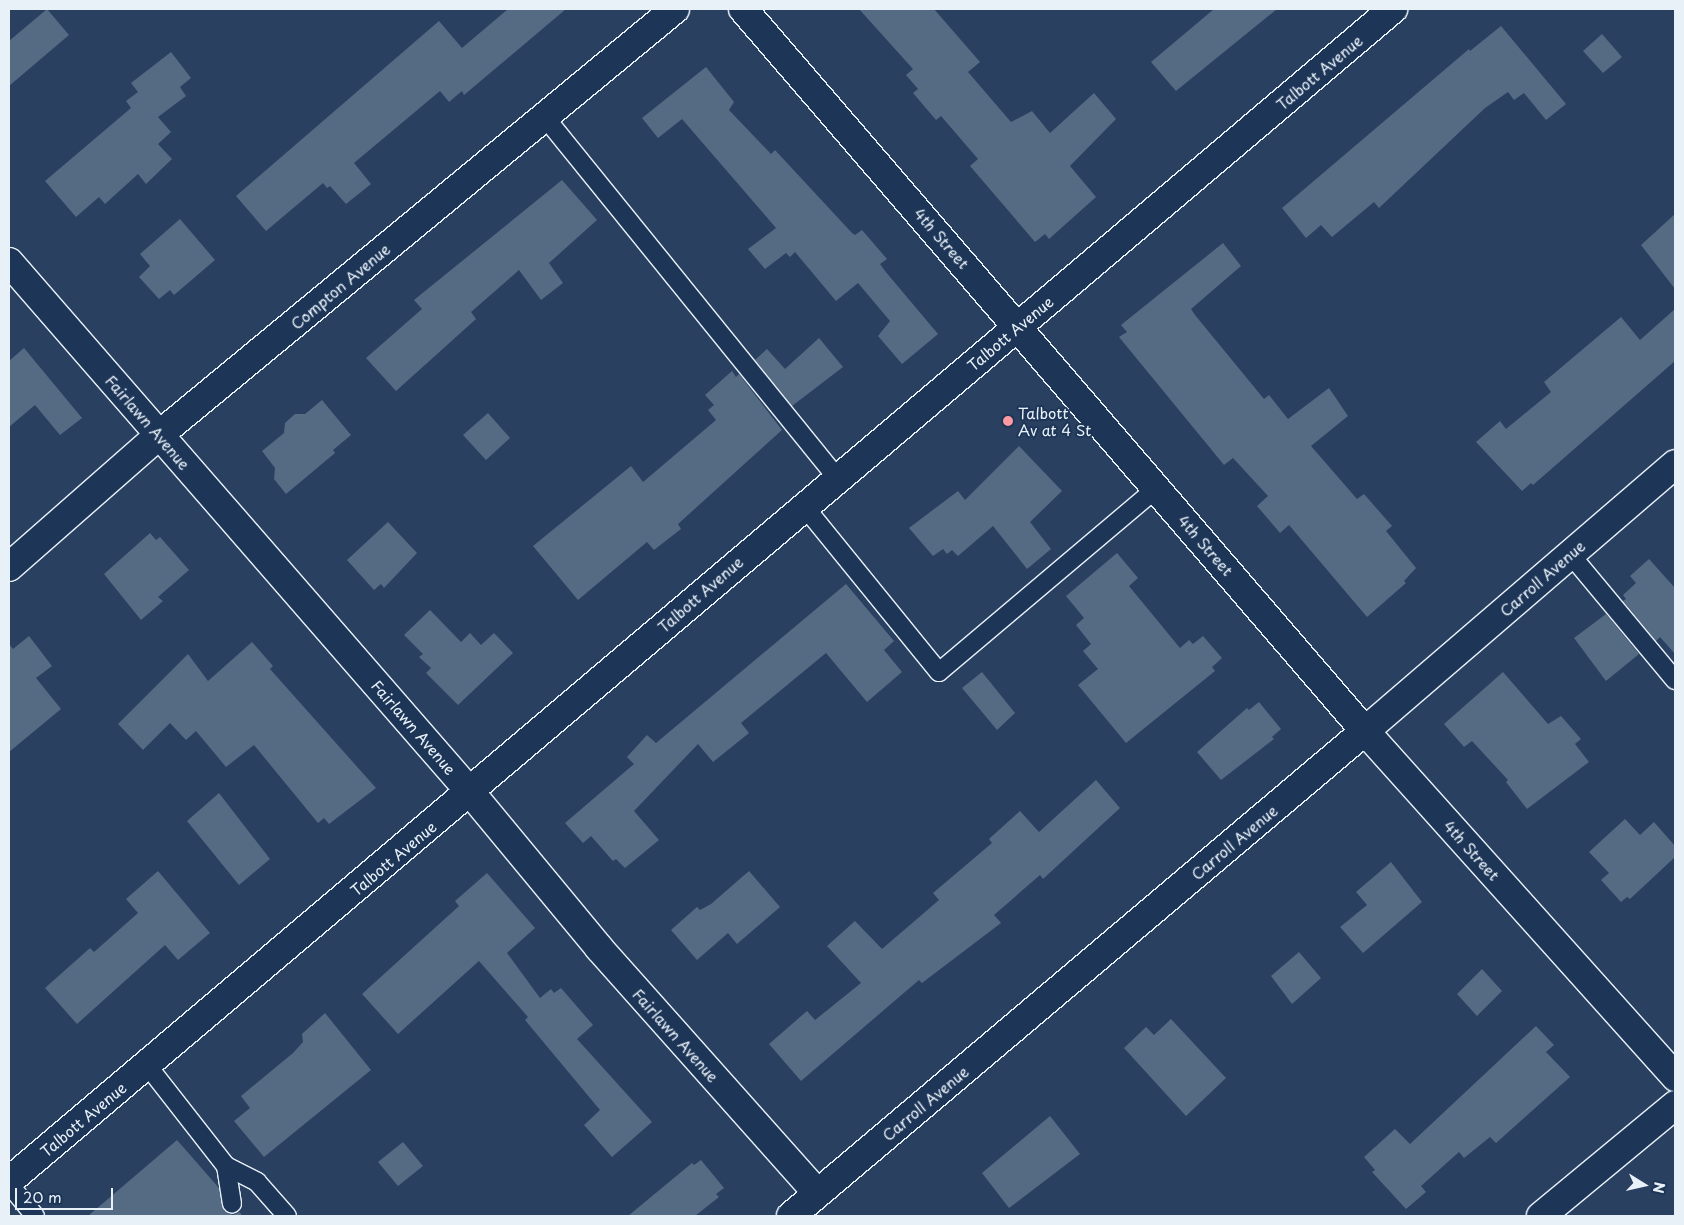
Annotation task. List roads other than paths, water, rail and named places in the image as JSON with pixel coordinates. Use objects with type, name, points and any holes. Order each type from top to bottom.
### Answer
[{"type":"street","name":"Compton Avenue","points":[[9,567],[159,435],[674,9]]},
{"type":"street","name":"4th Street","points":[[742,9],[1019,327],[1365,731],[1675,1077]]},
{"type":"street","name":"Talbott Avenue","points":[[9,1183],[471,793],[837,478],[1019,327],[1393,9]]},
{"type":"street","name":"Fairlawn Avenue","points":[[9,262],[471,793],[599,948],[818,1193]]},
{"type":"street","name":"Carroll Avenue","points":[[791,1216],[1365,731],[1675,464]]},
{"type":"street","points":[[1541,1216],[1675,1106]]},
{"type":"lane","points":[[544,116],[837,478]]},
{"type":"lane","points":[[804,506],[939,672],[1157,488]]},
{"type":"lane","points":[[1570,554],[1675,680]]},
{"type":"lane","points":[[147,1065],[226,1166],[257,1182],[286,1216]]},
{"type":"lane","points":[[226,1166],[232,1204]]},
{"type":"lane","points":[[9,1183],[35,1216]]},
{"type":"place","name":"Talbott Av at 4 St","points":[[1008,421]]}]
